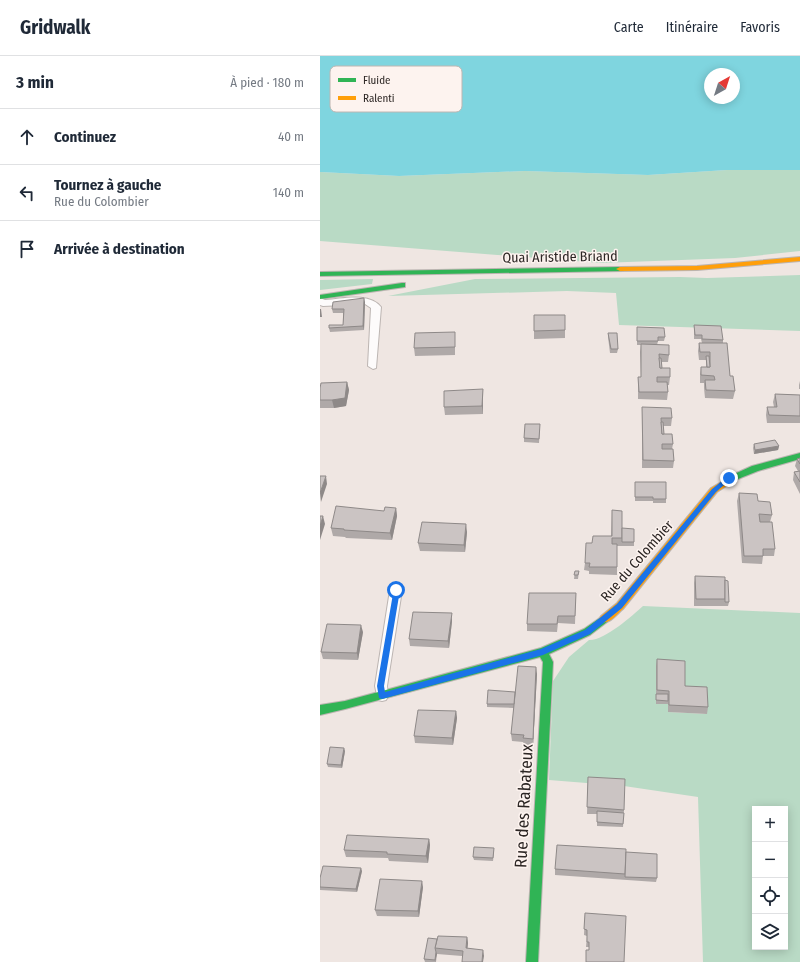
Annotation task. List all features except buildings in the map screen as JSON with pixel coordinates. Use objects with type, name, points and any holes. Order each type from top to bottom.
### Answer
[{"type":"street","name":"Quai Aristide Briand","points":[[320,274],[440,274],[697,268],[800,259]]},
{"type":"street","points":[[422,281],[436,279],[440,274]]},
{"type":"street","points":[[320,297],[409,284]]},
{"type":"street","name":"Rue du Colombier","points":[[320,710],[382,696],[543,652],[587,632],[620,606],[714,490],[729,478],[752,468],[800,456]]},
{"type":"street","name":"Rue des Rabateux","points":[[532,962],[548,662],[543,652]]},
{"type":"lane","points":[[320,301],[322,303],[367,301],[376,307],[373,366]]},
{"type":"lane","points":[[382,696],[381,686],[396,590]]},
{"type":"green space","points":[[727,170],[800,170],[800,251],[735,258],[601,263],[320,241],[320,172],[399,176],[525,171],[648,175]]},
{"type":"green space","points":[[800,275],[800,331],[619,325],[616,293],[567,291],[388,296],[475,279],[707,278]]},
{"type":"green space","points":[[373,279],[372,284],[320,290],[320,280]]},
{"type":"green space","points":[[643,606],[800,613],[800,962],[703,962],[698,797],[624,786],[549,780],[553,681],[569,657],[589,640],[602,637]],"holes":[[[668,698],[707,714],[668,712]]]},
{"type":"water","points":[[320,56],[800,56],[800,170],[727,170],[648,175],[525,171],[399,176],[320,172]]},
{"type":"traffic: fast","points":[[320,274],[620,269]]},
{"type":"traffic: fast","points":[[320,297],[402,285]]},
{"type":"traffic: fast","points":[[733,478],[755,468],[800,456]]},
{"type":"traffic: fast","points":[[320,710],[345,705],[543,652],[587,632],[604,619]]},
{"type":"traffic: fast","points":[[532,962],[548,662],[543,652]]},
{"type":"traffic: slow","points":[[620,269],[697,268],[800,259]]},
{"type":"traffic: slow","points":[[604,619],[620,606],[714,490],[733,478]]},
{"type":"route","points":[[396,590],[381,686],[382,696],[504,664],[543,652],[587,632],[620,606],[714,490],[729,478]]}]
